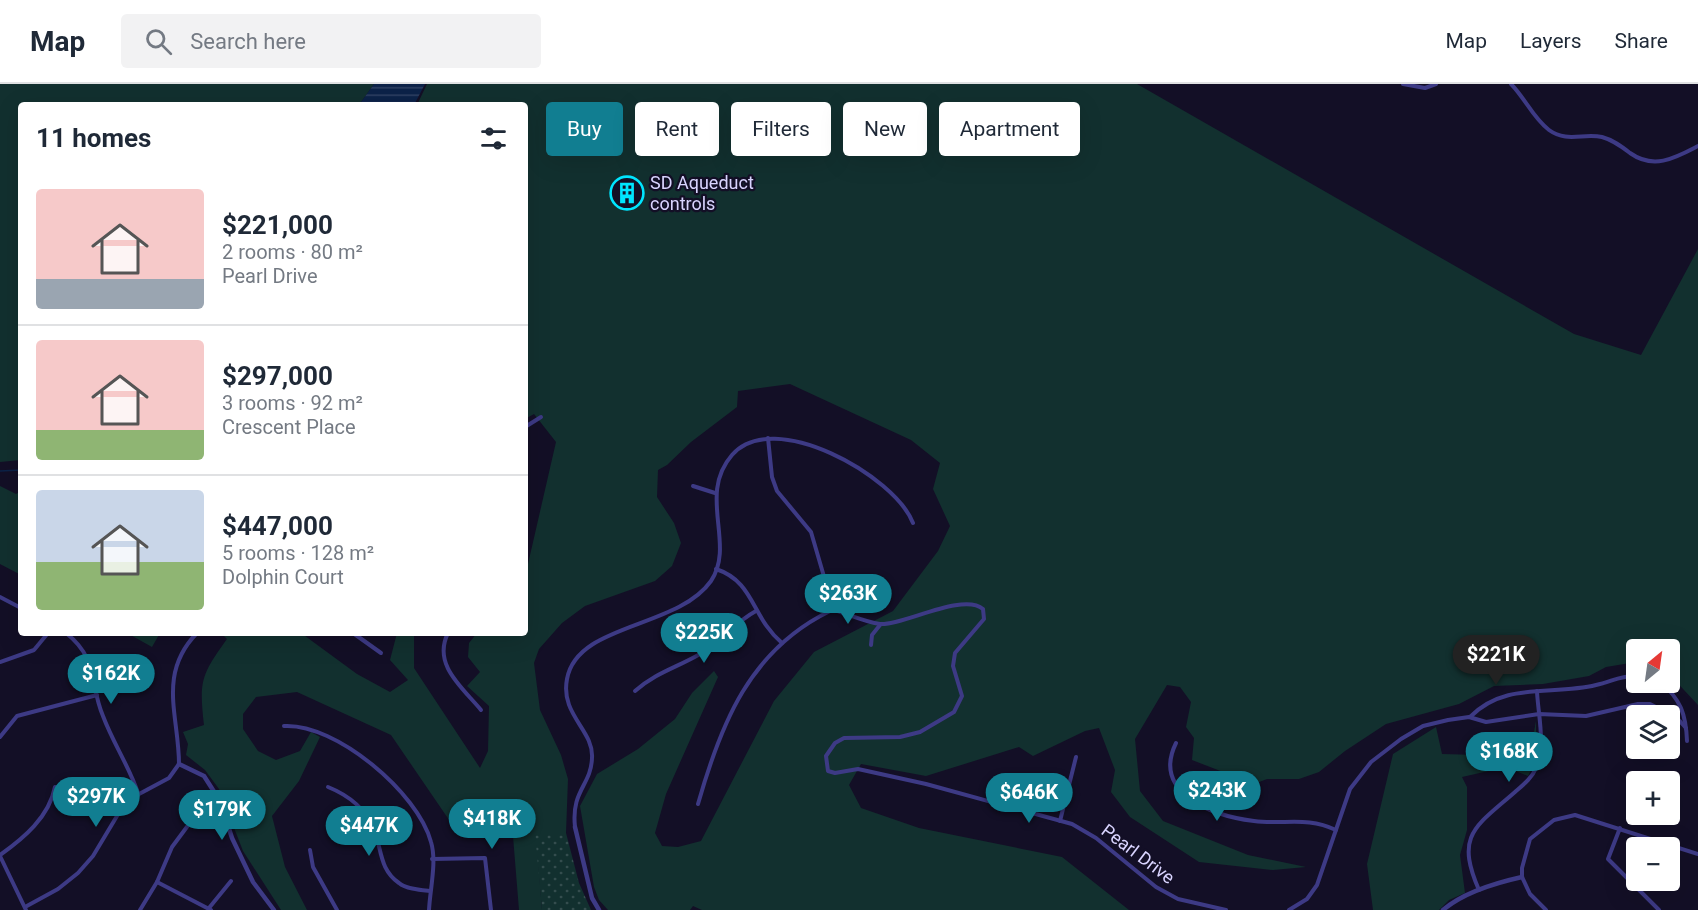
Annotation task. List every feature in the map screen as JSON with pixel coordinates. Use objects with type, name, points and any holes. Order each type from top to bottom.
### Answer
[{"type":"street","points":[[1403,84],[1425,88],[1436,84]]},
{"type":"street","points":[[1511,84],[1542,123],[1564,137],[1594,136],[1611,139],[1638,159],[1657,163],[1672,160],[1698,146]]},
{"type":"street","points":[[528,426],[541,417]]},
{"type":"street","points":[[768,438],[772,477],[777,491],[811,532],[831,609]]},
{"type":"street","points":[[599,910],[592,898],[575,827],[575,800],[588,774],[592,758],[589,742],[571,713],[566,697],[567,678],[574,660],[587,646],[604,637],[663,616],[684,605],[703,591],[713,579],[720,553],[715,493],[721,474],[731,456],[744,443],[768,438],[801,443],[851,464],[891,492],[908,508],[913,523]]},
{"type":"street","points":[[693,486],[715,493]]},
{"type":"street","points":[[716,569],[730,573],[741,582],[770,633],[782,643]]},
{"type":"street","points":[[0,597],[18,606]]},
{"type":"street","name":"Pearl Drive","points":[[881,624],[951,606],[977,605],[983,609],[982,622],[955,653],[954,673],[962,696],[954,712],[912,735],[851,737],[838,741],[826,756],[828,771],[835,773],[858,769],[869,771],[1072,824],[1096,838],[1156,887],[1178,899],[1226,910]]},
{"type":"street","points":[[831,609],[881,624],[872,635],[870,645]]},
{"type":"street","points":[[698,804],[733,707],[763,661],[782,643],[831,609]]},
{"type":"street","points":[[635,691],[665,669],[700,654],[743,617],[756,611]]},
{"type":"street","points":[[0,662],[34,650],[46,636]]},
{"type":"street","points":[[69,636],[86,653],[93,669],[101,713],[138,793]]},
{"type":"street","points":[[55,787],[53,798],[35,825],[0,855],[25,908],[58,889],[78,873],[93,856],[126,801],[170,778],[180,764],[171,701],[174,677],[181,655],[195,636]]},
{"type":"street","points":[[361,636],[381,653]]},
{"type":"street","points":[[447,636],[444,652],[446,668],[481,710]]},
{"type":"street","points":[[1289,910],[1313,892],[1350,789],[1371,762],[1423,726],[1469,717],[1497,697],[1515,691],[1596,686],[1626,676]]},
{"type":"street","points":[[1479,891],[1470,869],[1467,850],[1472,833],[1533,775],[1540,746],[1537,690]]},
{"type":"street","points":[[1671,693],[1683,709],[1687,741]]},
{"type":"street","points":[[0,737],[17,717],[97,695]]},
{"type":"street","points":[[1469,717],[1486,722],[1539,714],[1586,716],[1638,704],[1650,704],[1677,718],[1686,728]]},
{"type":"street","points":[[284,726],[300,725],[350,746],[387,778],[426,825],[432,845],[429,910]]},
{"type":"street","points":[[1176,743],[1169,760],[1170,776],[1180,792],[1189,798],[1229,816],[1278,823],[1310,821],[1335,830]]},
{"type":"street","points":[[1060,821],[1076,758]]},
{"type":"street","points":[[180,764],[204,776],[220,801],[232,838],[253,882],[274,910]]},
{"type":"street","points":[[328,787],[345,794],[361,809],[374,830],[379,855],[387,872],[400,885],[430,891]]},
{"type":"street","points":[[140,910],[157,882],[172,847],[198,812]]},
{"type":"street","points":[[1546,910],[1530,894],[1522,877],[1523,855],[1530,839],[1554,820],[1575,815],[1698,854]]},
{"type":"street","points":[[1620,828],[1608,859],[1659,910]]},
{"type":"street","points":[[310,850],[313,867],[337,910]]},
{"type":"street","points":[[432,859],[485,858],[490,910]]},
{"type":"street","points":[[1443,910],[1452,903],[1479,891],[1522,877]]},
{"type":"street","points":[[157,882],[210,909],[231,881]]},
{"type":"green space","points":[[0,84],[374,84],[361,102],[18,102],[18,460],[0,462]]},
{"type":"green space","points":[[427,84],[1137,84],[1574,334],[1641,355],[1698,249],[1698,705],[1680,686],[1680,639],[1626,639],[1626,664],[1606,667],[1589,676],[1543,684],[1494,686],[1459,704],[1386,724],[1345,751],[1319,772],[1299,779],[1267,779],[1254,784],[1192,760],[1194,738],[1186,727],[1191,702],[1180,687],[1167,685],[1135,739],[1140,791],[1163,821],[1248,855],[1306,867],[1273,870],[1199,862],[1130,817],[1111,792],[1115,770],[1099,728],[1085,731],[1033,756],[1019,747],[926,776],[861,764],[849,785],[861,808],[919,828],[1062,857],[1129,910],[702,910],[693,906],[690,910],[608,910],[599,900],[594,887],[580,806],[597,774],[638,749],[675,719],[692,693],[714,671],[718,677],[666,794],[655,833],[662,846],[678,847],[701,841],[774,701],[814,652],[893,611],[938,551],[950,526],[933,489],[940,463],[911,440],[790,384],[738,391],[737,407],[658,470],[657,497],[674,523],[681,543],[672,566],[655,581],[585,606],[562,623],[539,649],[534,663],[540,710],[561,755],[568,779],[566,833],[536,834],[542,910],[519,910],[512,824],[501,820],[468,822],[458,833],[391,735],[297,692],[256,697],[243,714],[243,729],[258,751],[276,760],[300,751],[311,732],[320,737],[299,781],[272,816],[285,867],[307,910],[281,910],[243,851],[219,789],[205,770],[186,755],[188,744],[183,732],[204,725],[202,688],[204,679],[212,661],[227,639],[224,636],[305,636],[357,674],[390,692],[408,680],[390,660],[396,636],[414,636],[414,668],[480,768],[488,751],[489,706],[467,686],[480,672],[468,657],[469,643],[475,636],[528,636],[528,564],[556,442],[534,414],[528,417],[528,102],[418,102]]},
{"type":"green space","points":[[0,486],[16,494],[18,493],[18,573],[0,564]]},
{"type":"green space","points":[[132,636],[158,636],[152,647]]},
{"type":"green space","points":[[1536,721],[1536,760],[1528,776],[1506,767],[1462,777],[1467,787],[1467,830],[1460,855],[1465,893],[1449,900],[1439,910],[1373,910],[1367,864],[1393,754],[1436,727],[1442,754],[1514,756],[1524,761],[1531,748]]},
{"type":"green space","points":[[535,833],[566,833],[579,883],[591,910],[542,910]]},
{"type":"water","points":[[374,84],[425,84],[416,102],[361,102]]},
{"type":"waterway","points":[[0,471],[18,470]]},
{"type":"place","name":"SD Aqueduct controls","points":[[627,193]]}]
